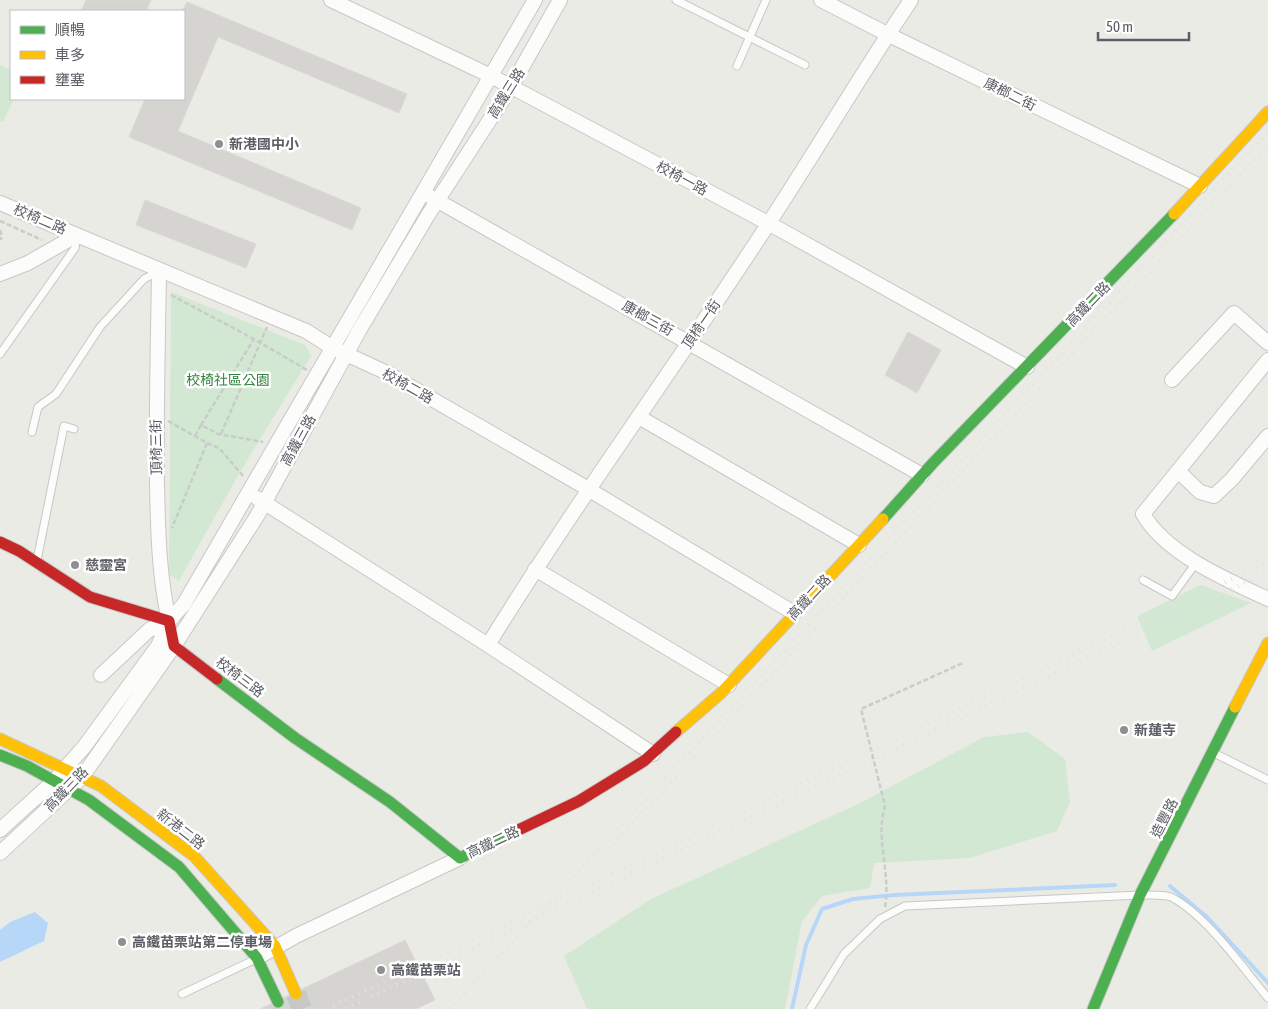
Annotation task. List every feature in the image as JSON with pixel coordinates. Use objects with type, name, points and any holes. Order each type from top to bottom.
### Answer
[{"type":"street","name":"校椅一路","points":[[331,0],[511,86],[768,224],[1027,367]]},
{"type":"street","name":"高鐵三路","points":[[0,853],[82,777],[174,646],[264,503],[339,351],[424,193],[535,0]]},
{"type":"street","name":"高鐵三路","points":[[0,830],[54,782],[84,747],[158,646],[169,621],[184,604],[248,492],[511,86],[560,0]]},
{"type":"street","name":"康榔二街","points":[[821,0],[1200,186]]},
{"type":"street","name":"頂椅一街","points":[[488,645],[535,570],[768,224],[910,0]]},
{"type":"street","name":"高鐵二路","points":[[257,958],[275,946],[579,801],[653,754],[729,685],[922,475],[1200,186],[1268,112]]},
{"type":"street","name":"康榔三街","points":[[424,193],[689,341],[922,475]]},
{"type":"street","name":"校椅二路","points":[[0,203],[306,331],[339,351],[385,372],[589,489],[794,613]]},
{"type":"street","points":[[0,274],[28,263],[77,235]]},
{"type":"street","name":"頂椅三街","points":[[159,271],[156,412],[158,532],[162,594],[169,621]]},
{"type":"street","points":[[1172,380],[1234,313],[1268,343]]},
{"type":"street","points":[[1268,360],[1143,514],[1151,528],[1205,570],[1268,599]]},
{"type":"street","points":[[639,418],[859,544]]},
{"type":"street","points":[[1178,472],[1200,492],[1214,496],[1232,479],[1268,436]]},
{"type":"street","points":[[248,492],[488,645],[653,754]]},
{"type":"street","points":[[0,542],[36,562],[90,597],[169,621]]},
{"type":"street","points":[[535,570],[729,685]]},
{"type":"street","points":[[169,621],[174,646]]},
{"type":"street","points":[[101,675],[149,630],[169,621]]},
{"type":"street","name":"造豐路","points":[[1093,1009],[1140,895],[1268,643]]},
{"type":"street","name":"校椅三路","points":[[174,646],[295,738],[390,802],[460,858]]},
{"type":"street","name":"新港二路","points":[[0,739],[66,768],[101,786],[194,856],[275,946],[296,994]]},
{"type":"street","points":[[0,755],[89,800],[179,867],[257,958],[278,1002]]},
{"type":"lane","points":[[676,0],[805,65]]},
{"type":"lane","points":[[737,66],[766,0]]},
{"type":"lane","points":[[0,354],[75,248],[77,235]]},
{"type":"lane","points":[[32,432],[38,407],[56,394],[100,327],[144,279],[159,271]]},
{"type":"lane","points":[[36,562],[64,426],[74,429]]},
{"type":"lane","points":[[1143,580],[1172,596],[1196,563]]},
{"type":"lane","points":[[1213,752],[1268,780]]},
{"type":"lane","points":[[810,1009],[844,954],[880,919],[905,906],[1140,895],[1169,896],[1188,909],[1205,924],[1268,998]]},
{"type":"lane","points":[[182,994],[257,958]]},
{"type":"path","points":[[0,221],[42,240]]},
{"type":"path","points":[[0,230],[2,236],[0,240]]},
{"type":"path","points":[[168,294],[254,338],[307,370]]},
{"type":"path","points":[[221,434],[267,326]]},
{"type":"path","points":[[195,436],[254,338]]},
{"type":"path","points":[[164,418],[219,448],[244,478]]},
{"type":"path","points":[[201,425],[221,434],[265,443]]},
{"type":"path","points":[[170,532],[207,443]]},
{"type":"path","points":[[885,905],[886,887],[881,819],[885,806],[861,709],[963,663]]},
{"type":"green space","points":[[0,65],[10,70],[10,100],[14,100],[3,122],[0,121]]},
{"type":"green space","name":"校椅社區公園","points":[[171,292],[305,345],[311,356],[240,472],[179,581],[169,575]]},
{"type":"green space","points":[[1201,585],[1251,603],[1152,651],[1137,616]]},
{"type":"green space","points":[[1028,732],[1065,759],[1070,802],[1057,831],[970,858],[874,863],[870,888],[822,896],[802,921],[785,1009],[587,1009],[564,956],[651,899],[858,804],[984,737]]},
{"type":"water","points":[[35,912],[48,923],[44,941],[0,962],[0,930],[10,922]]},
{"type":"building","points":[[86,0],[151,0],[146,10],[81,10]]},
{"type":"building","points":[[187,2],[407,94],[399,113],[218,37],[178,131],[361,208],[352,230],[129,137],[145,100],[185,100],[185,10],[183,10]]},
{"type":"building","points":[[145,200],[256,244],[246,268],[136,225]]},
{"type":"building","points":[[908,332],[941,350],[917,393],[885,375]]},
{"type":"building","name":"高鐵苗栗站","points":[[405,940],[435,1000],[416,1009],[260,1009]]},
{"type":"waterway","points":[[792,1009],[806,945],[822,909],[853,899],[894,895],[1115,885]]},
{"type":"waterway","points":[[1170,886],[1207,917],[1268,983]]},
{"type":"tunnel","points":[[296,994],[302,1009]]},
{"type":"railway","points":[[450,1009],[1268,132]]},
{"type":"railway","points":[[613,844],[1268,145]]},
{"type":"railway","points":[[327,1009],[1268,562]]},
{"type":"railway","points":[[346,1009],[1268,572]]},
{"type":"traffic: fast","points":[[883,519],[933,463],[1174,214]]},
{"type":"traffic: fast","points":[[217,679],[295,738],[390,802],[460,858],[510,834]]},
{"type":"traffic: fast","points":[[1093,1009],[1140,895],[1235,707]]},
{"type":"traffic: fast","points":[[0,755],[27,766],[89,800],[179,867],[257,958],[278,1002]]},
{"type":"traffic: slow","points":[[1174,214],[1268,112]]},
{"type":"traffic: slow","points":[[676,732],[721,693],[883,519]]},
{"type":"traffic: slow","points":[[1235,707],[1268,643]]},
{"type":"traffic: slow","points":[[0,739],[101,786],[194,856],[275,946],[296,994]]},
{"type":"traffic: jam","points":[[0,542],[19,551],[90,597],[169,621],[174,646],[217,679]]},
{"type":"traffic: jam","points":[[510,834],[579,801],[644,761],[676,732]]},
{"type":"place","name":"新港國中小","points":[[219,144]]},
{"type":"place","name":"慈靈宮","points":[[75,565]]},
{"type":"place","name":"新蓮寺","points":[[1124,730]]},
{"type":"place","name":"高鐵苗栗站第二停車場","points":[[122,942]]},
{"type":"place","name":"高鐵苗栗站","points":[[381,970]]}]
